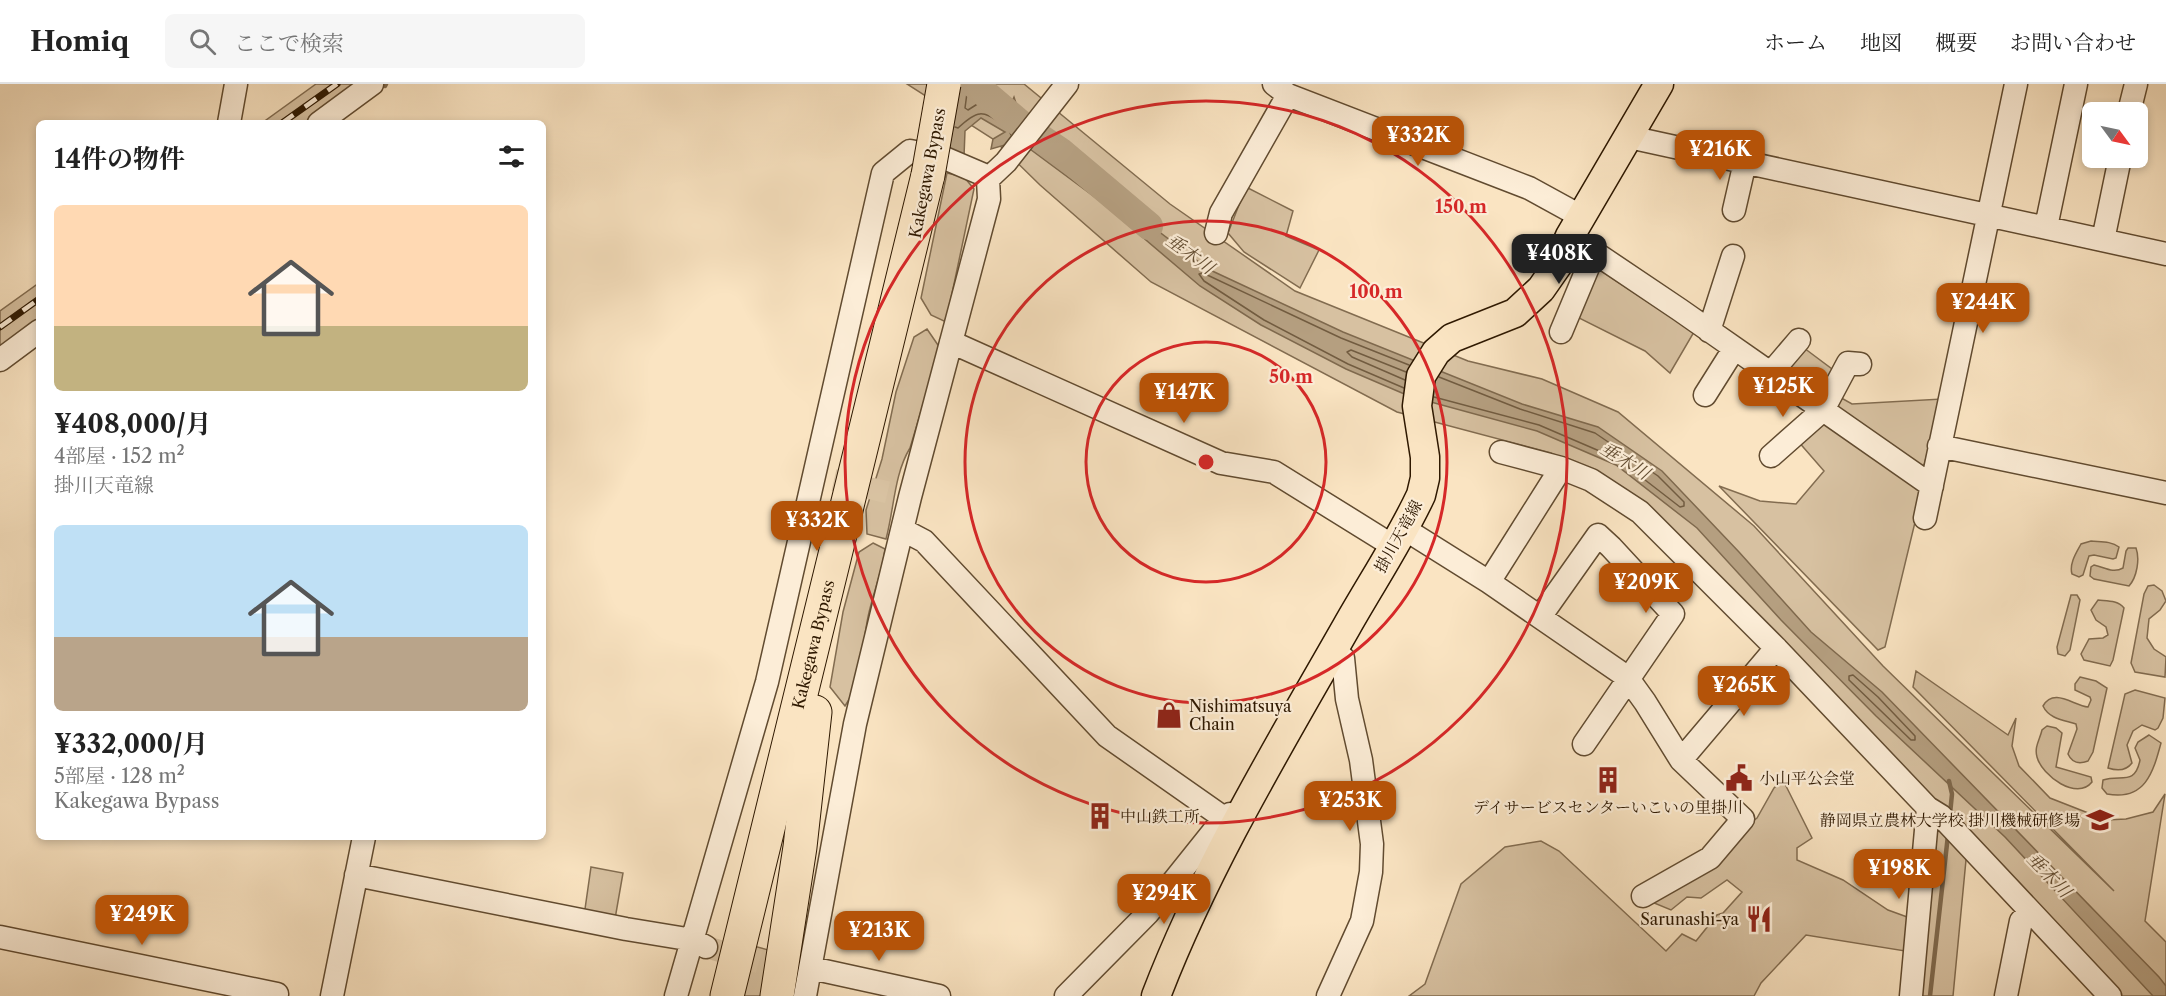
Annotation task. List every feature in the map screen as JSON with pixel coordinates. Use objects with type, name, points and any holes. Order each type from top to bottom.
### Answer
[{"type":"highway","name":"Kakegawa Bypass","points":[[727,996],[928,175],[944,84]]},
{"type":"highway","points":[[799,981],[800,847],[830,576]]},
{"type":"highway","points":[[706,996],[750,848],[794,668],[830,576]]},
{"type":"main road","name":"掛川天竜線","points":[[1156,996],[1231,818],[1332,653],[1421,495],[1425,478],[1425,457],[1417,406],[1421,376],[1434,355],[1452,338],[1515,313],[1541,289],[1557,267],[1576,227],[1659,84]]},
{"type":"street","points":[[230,120],[236,84]]},
{"type":"street","points":[[323,120],[372,84]]},
{"type":"street","points":[[939,996],[799,981],[855,724],[903,530],[903,496],[951,342],[989,199],[988,179],[1006,162],[1067,84]]},
{"type":"street","points":[[1925,518],[1987,213],[2016,84]]},
{"type":"street","points":[[2046,226],[2076,84]]},
{"type":"street","points":[[2132,102],[2136,84]]},
{"type":"street","points":[[1216,232],[1221,213],[1283,88],[1529,188],[1576,227],[1594,253],[1932,486]]},
{"type":"street","points":[[1629,137],[1987,213],[2166,254]]},
{"type":"street","points":[[676,996],[700,943],[824,477],[883,173],[910,151],[942,157],[989,177]]},
{"type":"street","points":[[1734,210],[1745,162]]},
{"type":"street","points":[[2103,240],[2118,168]]},
{"type":"street","points":[[1562,332],[1594,253]]},
{"type":"street","points":[[1709,331],[1733,256]]},
{"type":"street","points":[[1718,304],[1735,288]]},
{"type":"street","points":[[0,360],[36,333]]},
{"type":"street","points":[[1770,374],[1799,340]]},
{"type":"street","points":[[951,342],[1221,463],[1274,472],[1489,582],[1629,681],[1645,702],[1681,760],[1743,819],[1710,858],[1643,896]]},
{"type":"street","points":[[1705,395],[1734,349]]},
{"type":"street","points":[[1771,456],[1823,410],[1848,363],[1860,364]]},
{"type":"street","points":[[1940,446],[2166,493]]},
{"type":"street","points":[[1501,452],[1561,468],[1590,480],[1640,512],[1957,833],[2101,992]]},
{"type":"street","points":[[1489,582],[1561,468]]},
{"type":"street","points":[[903,530],[924,541],[1107,736],[1231,818],[1148,913],[1071,994]]},
{"type":"street","points":[[1540,617],[1598,535],[1673,615],[1584,744]]},
{"type":"street","points":[[1681,760],[1776,648]]},
{"type":"street","points":[[1328,996],[1362,921],[1371,872],[1372,844],[1361,760],[1347,699],[1343,658],[1332,653]]},
{"type":"street","points":[[1911,996],[1934,812]]},
{"type":"street","points":[[332,996],[363,840]]},
{"type":"street","points":[[356,875],[700,943]]},
{"type":"street","points":[[2006,996],[2021,921],[2030,912]]},
{"type":"street","points":[[0,937],[277,994]]},
{"type":"shaded area","points":[[316,84],[366,84],[317,120],[266,120]]},
{"type":"shaded area","points":[[907,84],[1024,84],[1170,204],[1295,291],[1468,361],[1542,379],[1618,412],[1754,526],[1883,666],[2114,891],[1913,687],[1916,671],[2008,735],[2016,718],[2012,746],[2019,766],[2050,798],[2106,820],[2126,819],[2153,812],[2165,794],[2145,921],[2166,942],[2166,996],[2120,996],[1968,839],[1953,996],[1919,996],[1938,803],[1594,473],[1551,453],[1397,412],[1151,282],[1040,185],[993,139]]},
{"type":"shaded area","points":[[947,173],[964,177],[974,189],[946,322],[931,315],[921,298]]},
{"type":"shaded area","points":[[1246,187],[1293,211],[1286,236],[1319,250],[1300,288],[1244,252],[1228,233]]},
{"type":"shaded area","points":[[1595,267],[1694,332],[1670,373],[1645,351],[1575,316]]},
{"type":"shaded area","points":[[36,285],[36,328],[0,354],[0,311]]},
{"type":"shaded area","points":[[927,329],[940,348],[910,448],[901,469],[886,539],[867,534],[866,510],[882,459],[896,392],[914,337]]},
{"type":"shaded area","points":[[1800,345],[1832,369],[1819,394],[1782,371]]},
{"type":"shaded area","points":[[1836,395],[1852,404],[1942,399],[1923,469],[1832,407]]},
{"type":"shaded area","points":[[1818,417],[1923,489],[1885,647],[1878,650],[1719,486],[1760,501],[1796,504],[1824,471],[1797,440]]},
{"type":"shaded area","points":[[2091,541],[2109,543],[2119,547],[2116,558],[2089,556],[2083,575],[2079,577],[2072,574],[2072,562],[2081,544]]},
{"type":"shaded area","points":[[873,543],[885,549],[884,558],[868,617],[855,686],[845,706],[830,687],[843,612],[859,552]]},
{"type":"shaded area","points":[[2128,548],[2136,548],[2138,557],[2136,573],[2129,586],[2094,579],[2090,576],[2091,567],[2094,565],[2112,570],[2123,568]]},
{"type":"shaded area","points":[[2154,585],[2162,591],[2166,601],[2160,610],[2149,619],[2147,638],[2154,649],[2166,657],[2165,677],[2135,672],[2131,663],[2144,594],[2148,586]]},
{"type":"shaded area","points":[[2071,595],[2077,595],[2080,600],[2070,650],[2065,656],[2058,654],[2057,647]]},
{"type":"shaded area","points":[[2098,600],[2116,602],[2124,608],[2110,666],[2084,660],[2081,654],[2089,639],[2103,638],[2108,635],[2106,627],[2096,620],[2091,610]]},
{"type":"shaded area","points":[[2080,677],[2096,681],[2107,688],[2093,752],[2088,761],[2079,762],[2074,761],[2068,754],[2077,729],[2076,724],[2049,714],[2043,706],[2053,698],[2058,698],[2088,707],[2090,697],[2075,690],[2075,684]]},
{"type":"shaded area","points":[[2135,690],[2165,698],[2163,718],[2155,730],[2142,725],[2133,731],[2127,745],[2132,763],[2130,766],[2121,770],[2108,768],[2125,694]]},
{"type":"shaded area","points":[[2047,726],[2056,728],[2062,733],[2056,767],[2091,777],[2092,782],[2086,787],[2078,789],[2061,784],[2040,764],[2036,753],[2037,746],[2042,730]]},
{"type":"shaded area","points":[[2149,735],[2161,743],[2155,765],[2145,782],[2139,789],[2130,793],[2107,794],[2102,788],[2103,780],[2126,778],[2135,773],[2140,760],[2135,748],[2138,742]]},
{"type":"shaded area","points":[[1783,780],[1812,838],[1797,848],[1797,860],[1843,880],[1888,910],[1910,918],[1905,951],[1806,935],[1761,983],[1754,996],[1409,996],[1425,984],[1461,884],[1505,847],[1541,841],[1559,851],[1666,951],[1682,934],[1696,941],[1717,915],[1723,913],[1742,892],[1727,880],[1701,898],[1687,897],[1671,910],[1647,900],[1757,818],[1774,788]]},
{"type":"shaded area","points":[[591,867],[623,873],[615,919],[584,916]]},
{"type":"shaded area","points":[[746,944],[772,951],[767,996],[734,996]]},
{"type":"water","points":[[944,84],[986,84],[992,100],[1008,111],[1014,97],[1022,121],[1120,202],[1208,269],[1343,332],[1522,404],[1598,427],[1662,471],[1811,632],[1882,692],[2159,977],[2166,986],[2166,996],[2153,996],[2005,837],[1876,716],[1781,620],[1697,528],[1616,465],[1537,431],[1409,396],[1346,369],[1261,325],[1200,286],[1100,201],[1019,141],[991,149],[993,139],[1005,132],[981,118],[965,131],[964,157],[942,157]]},
{"type":"waterway","name":"垂木川","points":[[974,84],[1023,126],[1060,151],[1149,226]]},
{"type":"waterway","points":[[1949,781],[1952,794],[1950,814]]},
{"type":"waterway","points":[[1930,996],[1948,835]]},
{"type":"tunnel","points":[[834,480],[895,494]]},
{"type":"tunnel","points":[[706,947],[793,972]]},
{"type":"railway","points":[[286,120],[337,84]]},
{"type":"railway","points":[[0,327],[36,301]]},
{"type":"place","name":"Nishimatsuya Chain","points":[[1169,715]]},
{"type":"place","name":"小山平公会堂","points":[[1739,778]]},
{"type":"place","name":"デイサービスセンターいこいの里掛川","points":[[1608,780]]},
{"type":"place","name":"中山鉄工所","points":[[1100,816]]},
{"type":"place","name":"静岡県立農林大学校 掛川機械研修場","points":[[2100,820]]},
{"type":"place","name":"Sarunashi-ya","points":[[1759,919]]}]
